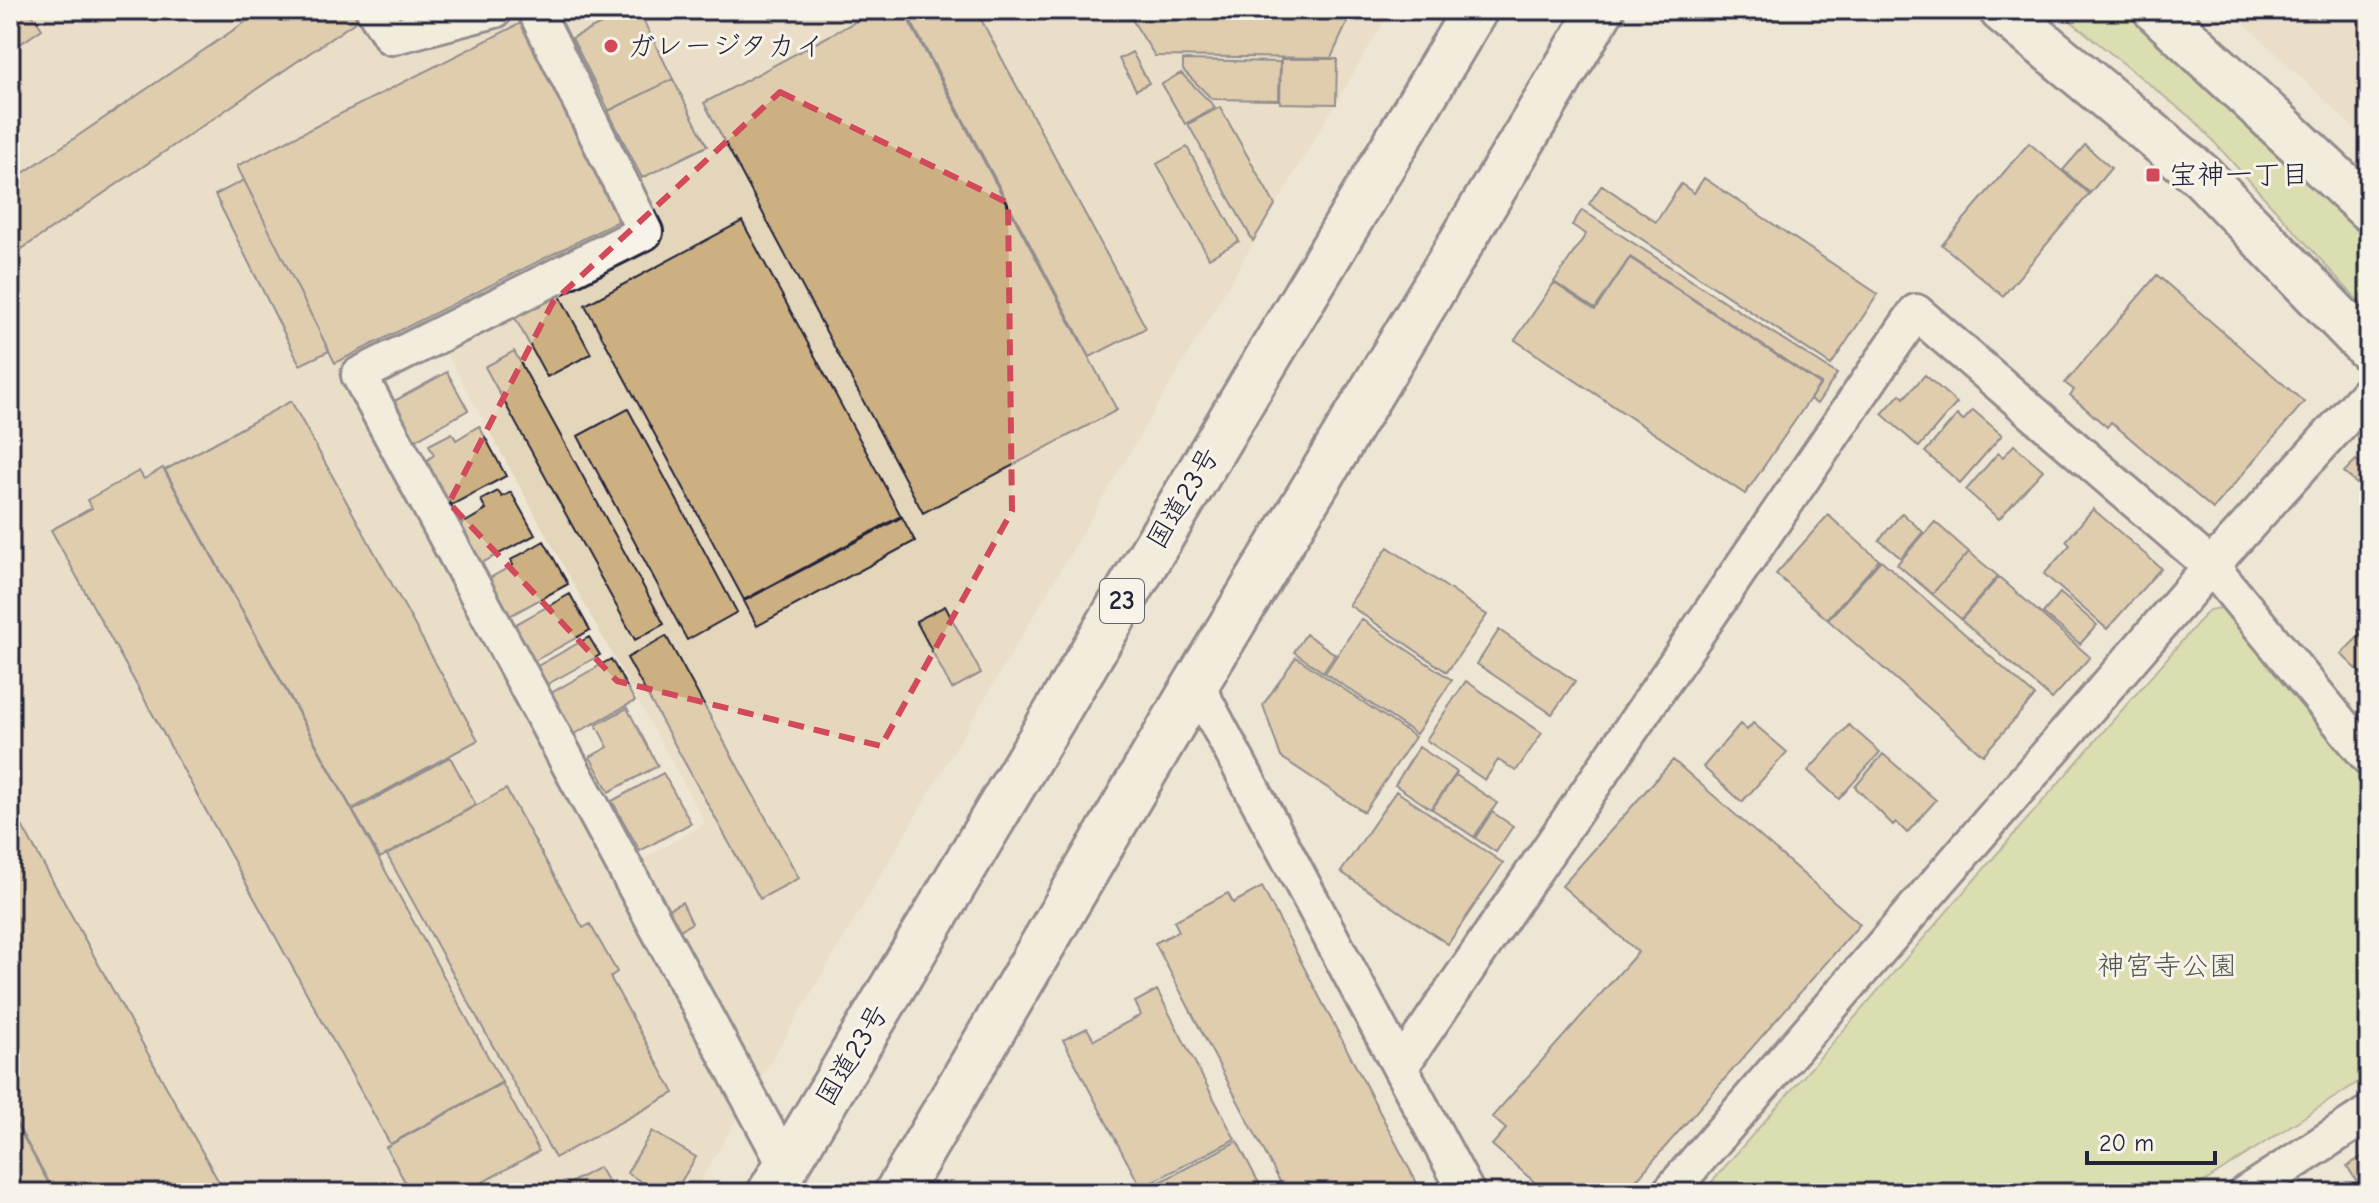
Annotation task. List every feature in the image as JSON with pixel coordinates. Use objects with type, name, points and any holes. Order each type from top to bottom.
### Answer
[{"type":"main road","name":"国道23号","points":[[778,1180],[1475,10]]},
{"type":"main road","points":[[897,1193],[1196,684],[1601,10]]},
{"type":"main road","points":[[2002,10],[2202,176],[2369,349]]},
{"type":"main road","points":[[2156,10],[2369,209]]},
{"type":"street","points":[[374,10],[391,37],[495,10]]},
{"type":"street","points":[[535,10],[645,232],[359,375],[778,1180]]},
{"type":"street","points":[[1401,1066],[1916,312],[2211,566],[2369,758]]},
{"type":"street","points":[[1669,1193],[2211,566],[2369,392]]},
{"type":"street","points":[[1196,684],[1467,1193]]},
{"type":"street","points":[[2246,1193],[2369,1113]]},
{"type":"highlighted area","points":[[780,92],[1008,203],[1012,511],[881,746],[617,681],[449,503],[553,302]]},
{"type":"shaded area","points":[[10,10],[359,10],[386,52],[524,14],[628,225],[340,372],[740,1114],[694,1193],[10,1193]]},
{"type":"shaded area","points":[[551,10],[1391,10],[755,1089],[636,863],[705,823],[444,349],[663,236]]},
{"type":"shaded area","points":[[2230,10],[2369,10],[2369,143]]},
{"type":"green space","points":[[2057,10],[2121,10],[2190,66],[2369,239],[2369,313],[2196,122]]},
{"type":"green space","name":"神宮寺公園","points":[[2227,607],[2369,786],[2369,1075],[2187,1193],[1702,1193],[2209,610]]},
{"type":"building","points":[[10,10],[29,10],[42,29],[10,51]]},
{"type":"building","points":[[263,10],[351,10],[358,20],[10,257],[10,182]]},
{"type":"building","points":[[630,10],[638,10],[673,79],[609,111],[572,38]]},
{"type":"building","points":[[877,10],[903,10],[1117,410],[923,513],[704,103]]},
{"type":"building","points":[[905,10],[976,10],[1146,328],[1090,357]]},
{"type":"building","points":[[1126,10],[1353,10],[1331,58],[1155,56]]},
{"type":"building","points":[[1736,10],[1773,10],[1775,18],[1750,22],[1748,12],[1737,14]]},
{"type":"building","points":[[521,23],[619,221],[335,363],[237,166]]},
{"type":"building","points":[[1132,52],[1149,83],[1136,90],[1119,59]]},
{"type":"building","points":[[1281,59],[1337,59],[1336,104],[1280,103]]},
{"type":"building","points":[[1183,60],[1280,62],[1279,100],[1212,99],[1183,70]]},
{"type":"building","points":[[1181,73],[1215,107],[1185,124],[1162,84]]},
{"type":"building","points":[[673,79],[707,146],[642,178],[608,111]]},
{"type":"building","points":[[1220,107],[1275,205],[1253,241],[1188,124]]},
{"type":"building","points":[[2029,143],[2089,194],[2003,296],[1942,245]]},
{"type":"building","points":[[2085,145],[2111,168],[2090,193],[2063,170]]},
{"type":"building","points":[[1187,147],[1239,241],[1209,258],[1157,164]]},
{"type":"building","points":[[1704,178],[1878,294],[1831,365],[1589,204],[1602,185],[1656,222],[1681,184],[1694,193]]},
{"type":"building","points":[[244,180],[329,351],[300,365],[215,195]]},
{"type":"building","points":[[1582,210],[1837,374],[1817,404],[1810,399],[1821,384],[1630,257],[1595,309],[1554,282],[1586,234],[1572,225]]},
{"type":"building","points":[[742,221],[901,516],[744,600],[585,305]]},
{"type":"building","points":[[1630,258],[1820,384],[1745,494],[1515,340],[1554,283],[1595,310]]},
{"type":"building","points":[[2157,275],[2304,402],[2213,509],[2111,422],[2107,427],[2070,395],[2074,390],[2065,383]]},
{"type":"building","points":[[559,294],[591,354],[547,377],[515,318]]},
{"type":"building","points":[[514,351],[664,624],[635,640],[485,367]]},
{"type":"building","points":[[447,372],[468,410],[410,443],[389,404]]},
{"type":"building","points":[[1925,375],[1957,403],[1919,447],[1882,414],[1900,394],[1904,398]]},
{"type":"building","points":[[291,401],[478,740],[352,809],[165,470]]},
{"type":"building","points":[[628,409],[737,612],[687,640],[578,436]]},
{"type":"building","points":[[1973,410],[2002,435],[1960,483],[1925,452],[1957,415],[1963,421]]},
{"type":"building","points":[[479,426],[506,476],[450,506],[426,461],[434,455],[429,445],[452,433],[456,440]]},
{"type":"building","points":[[2014,445],[2043,470],[1999,519],[1966,490],[1998,453],[2003,457]]},
{"type":"building","points":[[2356,460],[2369,473],[2369,485],[2363,490],[2344,472]]},
{"type":"building","points":[[163,468],[502,1082],[390,1144],[51,530],[92,508],[87,500],[139,471],[144,479]]},
{"type":"building","points":[[498,491],[502,497],[511,492],[535,535],[478,565],[457,527],[486,510],[481,500]]},
{"type":"building","points":[[2093,509],[2161,568],[2107,629],[2044,574],[2070,545],[2066,541]]},
{"type":"building","points":[[1902,513],[1923,532],[1901,558],[1879,540]]},
{"type":"building","points":[[1828,515],[1879,560],[1827,619],[1776,574]]},
{"type":"building","points":[[902,517],[915,541],[757,626],[744,601]]},
{"type":"building","points":[[1935,522],[1969,552],[1932,594],[1897,564]]},
{"type":"building","points":[[544,541],[568,584],[508,617],[488,579],[513,565],[511,560]]},
{"type":"building","points":[[1388,547],[1487,615],[1447,672],[1349,605]]},
{"type":"building","points":[[1969,552],[1998,576],[1961,619],[1932,594]]},
{"type":"building","points":[[1881,560],[2035,696],[1983,755],[1828,620]]},
{"type":"building","points":[[1999,577],[2090,657],[2052,699],[1961,620]]},
{"type":"building","points":[[2060,593],[2097,625],[2080,644],[2043,613]]},
{"type":"building","points":[[570,594],[590,630],[529,664],[509,628]]},
{"type":"building","points":[[945,606],[981,673],[952,689],[916,621]]},
{"type":"building","points":[[1361,619],[1452,680],[1416,734],[1325,673]]},
{"type":"building","points":[[2369,626],[2369,681],[2341,654]]},
{"type":"building","points":[[1499,630],[1575,681],[1552,714],[1477,664]]},
{"type":"building","points":[[1306,634],[1335,654],[1323,672],[1294,652]]},
{"type":"building","points":[[666,636],[799,878],[760,899],[627,658]]},
{"type":"building","points":[[589,637],[600,655],[546,685],[536,667]]},
{"type":"building","points":[[1296,657],[1415,737],[1364,812],[1281,757],[1263,705]]},
{"type":"building","points":[[611,659],[635,701],[569,737],[546,696]]},
{"type":"building","points":[[1466,681],[1542,733],[1516,771],[1498,760],[1485,780],[1426,740]]},
{"type":"building","points":[[627,708],[658,766],[609,792],[590,757],[608,747],[596,725]]},
{"type":"building","points":[[1753,723],[1787,752],[1742,802],[1703,767],[1740,724],[1747,730]]},
{"type":"building","points":[[1849,725],[1880,752],[1839,799],[1808,771]]},
{"type":"building","points":[[1419,747],[1457,772],[1431,809],[1395,785]]},
{"type":"building","points":[[1883,754],[1936,800],[1907,833],[1896,822],[1893,825],[1855,787]]},
{"type":"building","points":[[450,757],[476,805],[380,858],[353,811]]},
{"type":"building","points":[[1673,760],[1860,924],[1625,1193],[1547,1193],[1492,1145],[1506,1129],[1492,1117],[1638,952],[1562,886]]},
{"type":"building","points":[[663,773],[691,823],[640,851],[612,801]]},
{"type":"building","points":[[1456,775],[1497,803],[1474,837],[1432,809]]},
{"type":"building","points":[[506,789],[583,928],[590,924],[617,972],[610,977],[674,1093],[555,1158],[387,855]]},
{"type":"building","points":[[1396,791],[1503,863],[1448,944],[1341,872]]},
{"type":"building","points":[[10,804],[225,1193],[55,1193],[10,1112]]},
{"type":"building","points":[[1492,812],[1513,826],[1496,852],[1475,838]]},
{"type":"building","points":[[1262,887],[1422,1193],[1286,1193],[1155,943],[1179,931],[1174,921],[1228,893],[1233,903]]},
{"type":"building","points":[[682,902],[692,923],[678,931],[667,910]]},
{"type":"building","points":[[1157,990],[1235,1139],[1141,1188],[1063,1040],[1087,1028],[1094,1040],[1141,1015],[1135,1002]]},
{"type":"building","points":[[502,1083],[539,1151],[463,1193],[411,1193],[386,1147]]},
{"type":"building","points":[[10,1113],[54,1193],[10,1193]]},
{"type":"building","points":[[652,1131],[696,1157],[674,1193],[660,1193],[627,1173]]},
{"type":"building","points":[[1237,1141],[1264,1193],[1149,1193],[1147,1189]]},
{"type":"building","points":[[2369,1152],[2369,1187],[2363,1191],[2347,1166]]},
{"type":"building","points":[[599,1167],[612,1189],[605,1193],[552,1193]]},
{"type":"place","name":"ガレージタカイ","points":[[611,46]]},
{"type":"place","name":"宝神一丁目","points":[[2153,175]]}]
